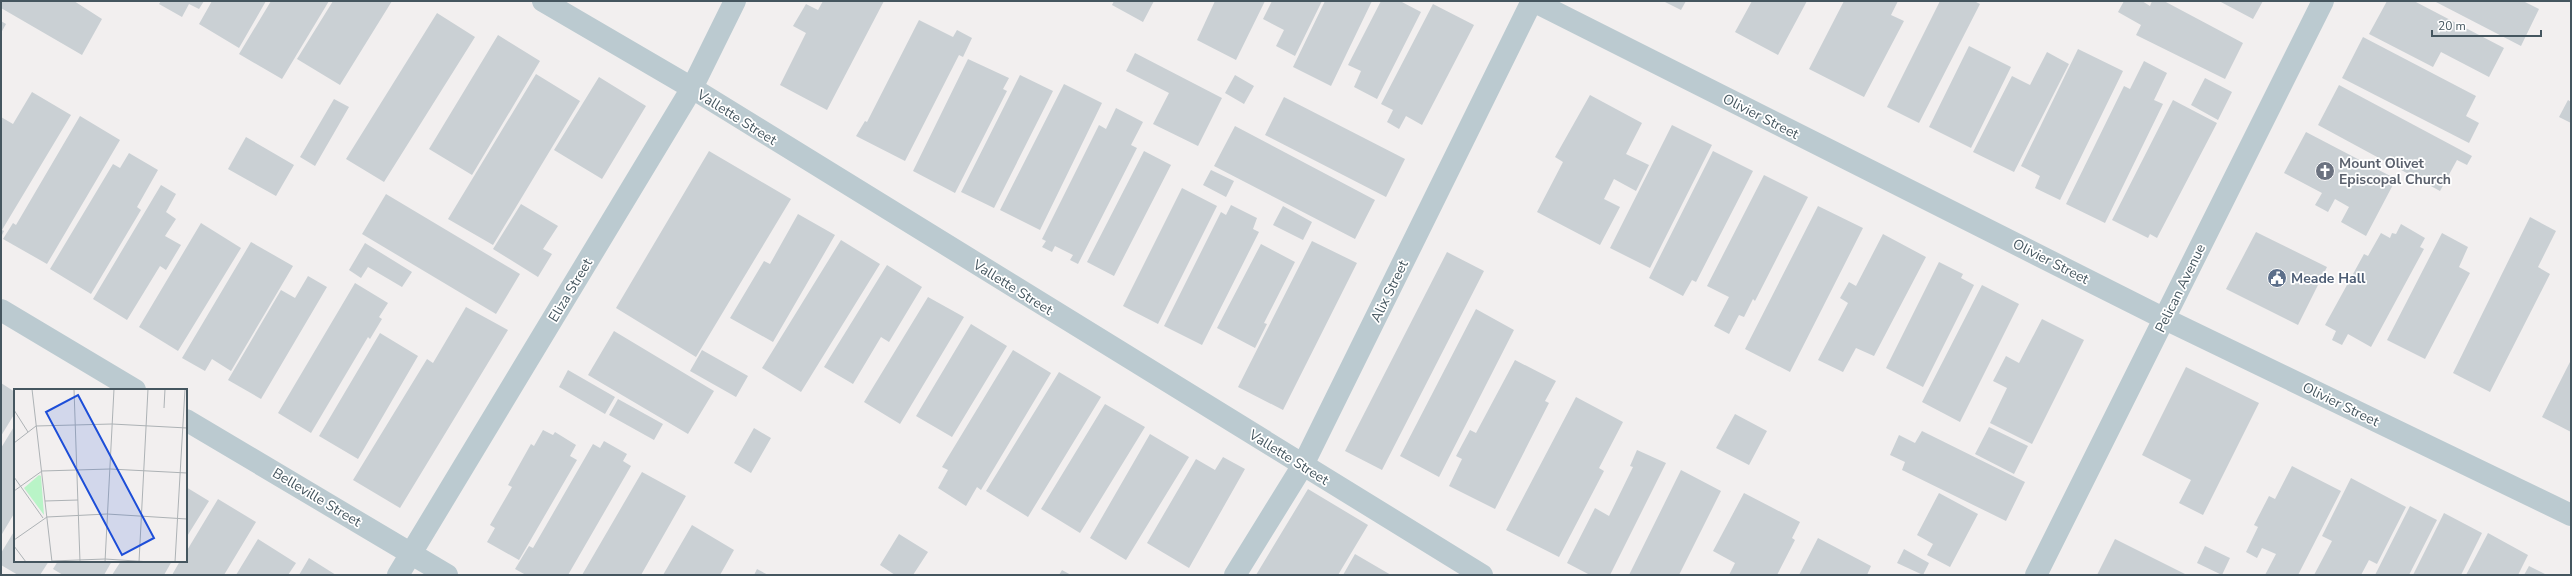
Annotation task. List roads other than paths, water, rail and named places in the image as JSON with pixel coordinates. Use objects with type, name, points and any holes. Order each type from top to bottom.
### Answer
[{"type":"street","name":"Vallette Street","points":[[543,1],[692,88],[1482,575]]},
{"type":"street","name":"Eliza Street","points":[[398,575],[692,88],[735,1]]},
{"type":"street","name":"Olivier Street","points":[[1532,1],[2165,319],[2571,515]]},
{"type":"street","name":"Alix Street","points":[[1235,575],[1303,465],[1532,1]]},
{"type":"street","name":"Pelican Avenue","points":[[2036,575],[2323,1]]},
{"type":"street","points":[[1,310],[133,389]]},
{"type":"street","name":"Belleville Street","points":[[187,421],[447,575]]},
{"type":"place","name":"Mount Olivet Episcopal Church","points":[[2325,171]]},
{"type":"place","name":"Meade Hall","points":[[2277,278]]}]
